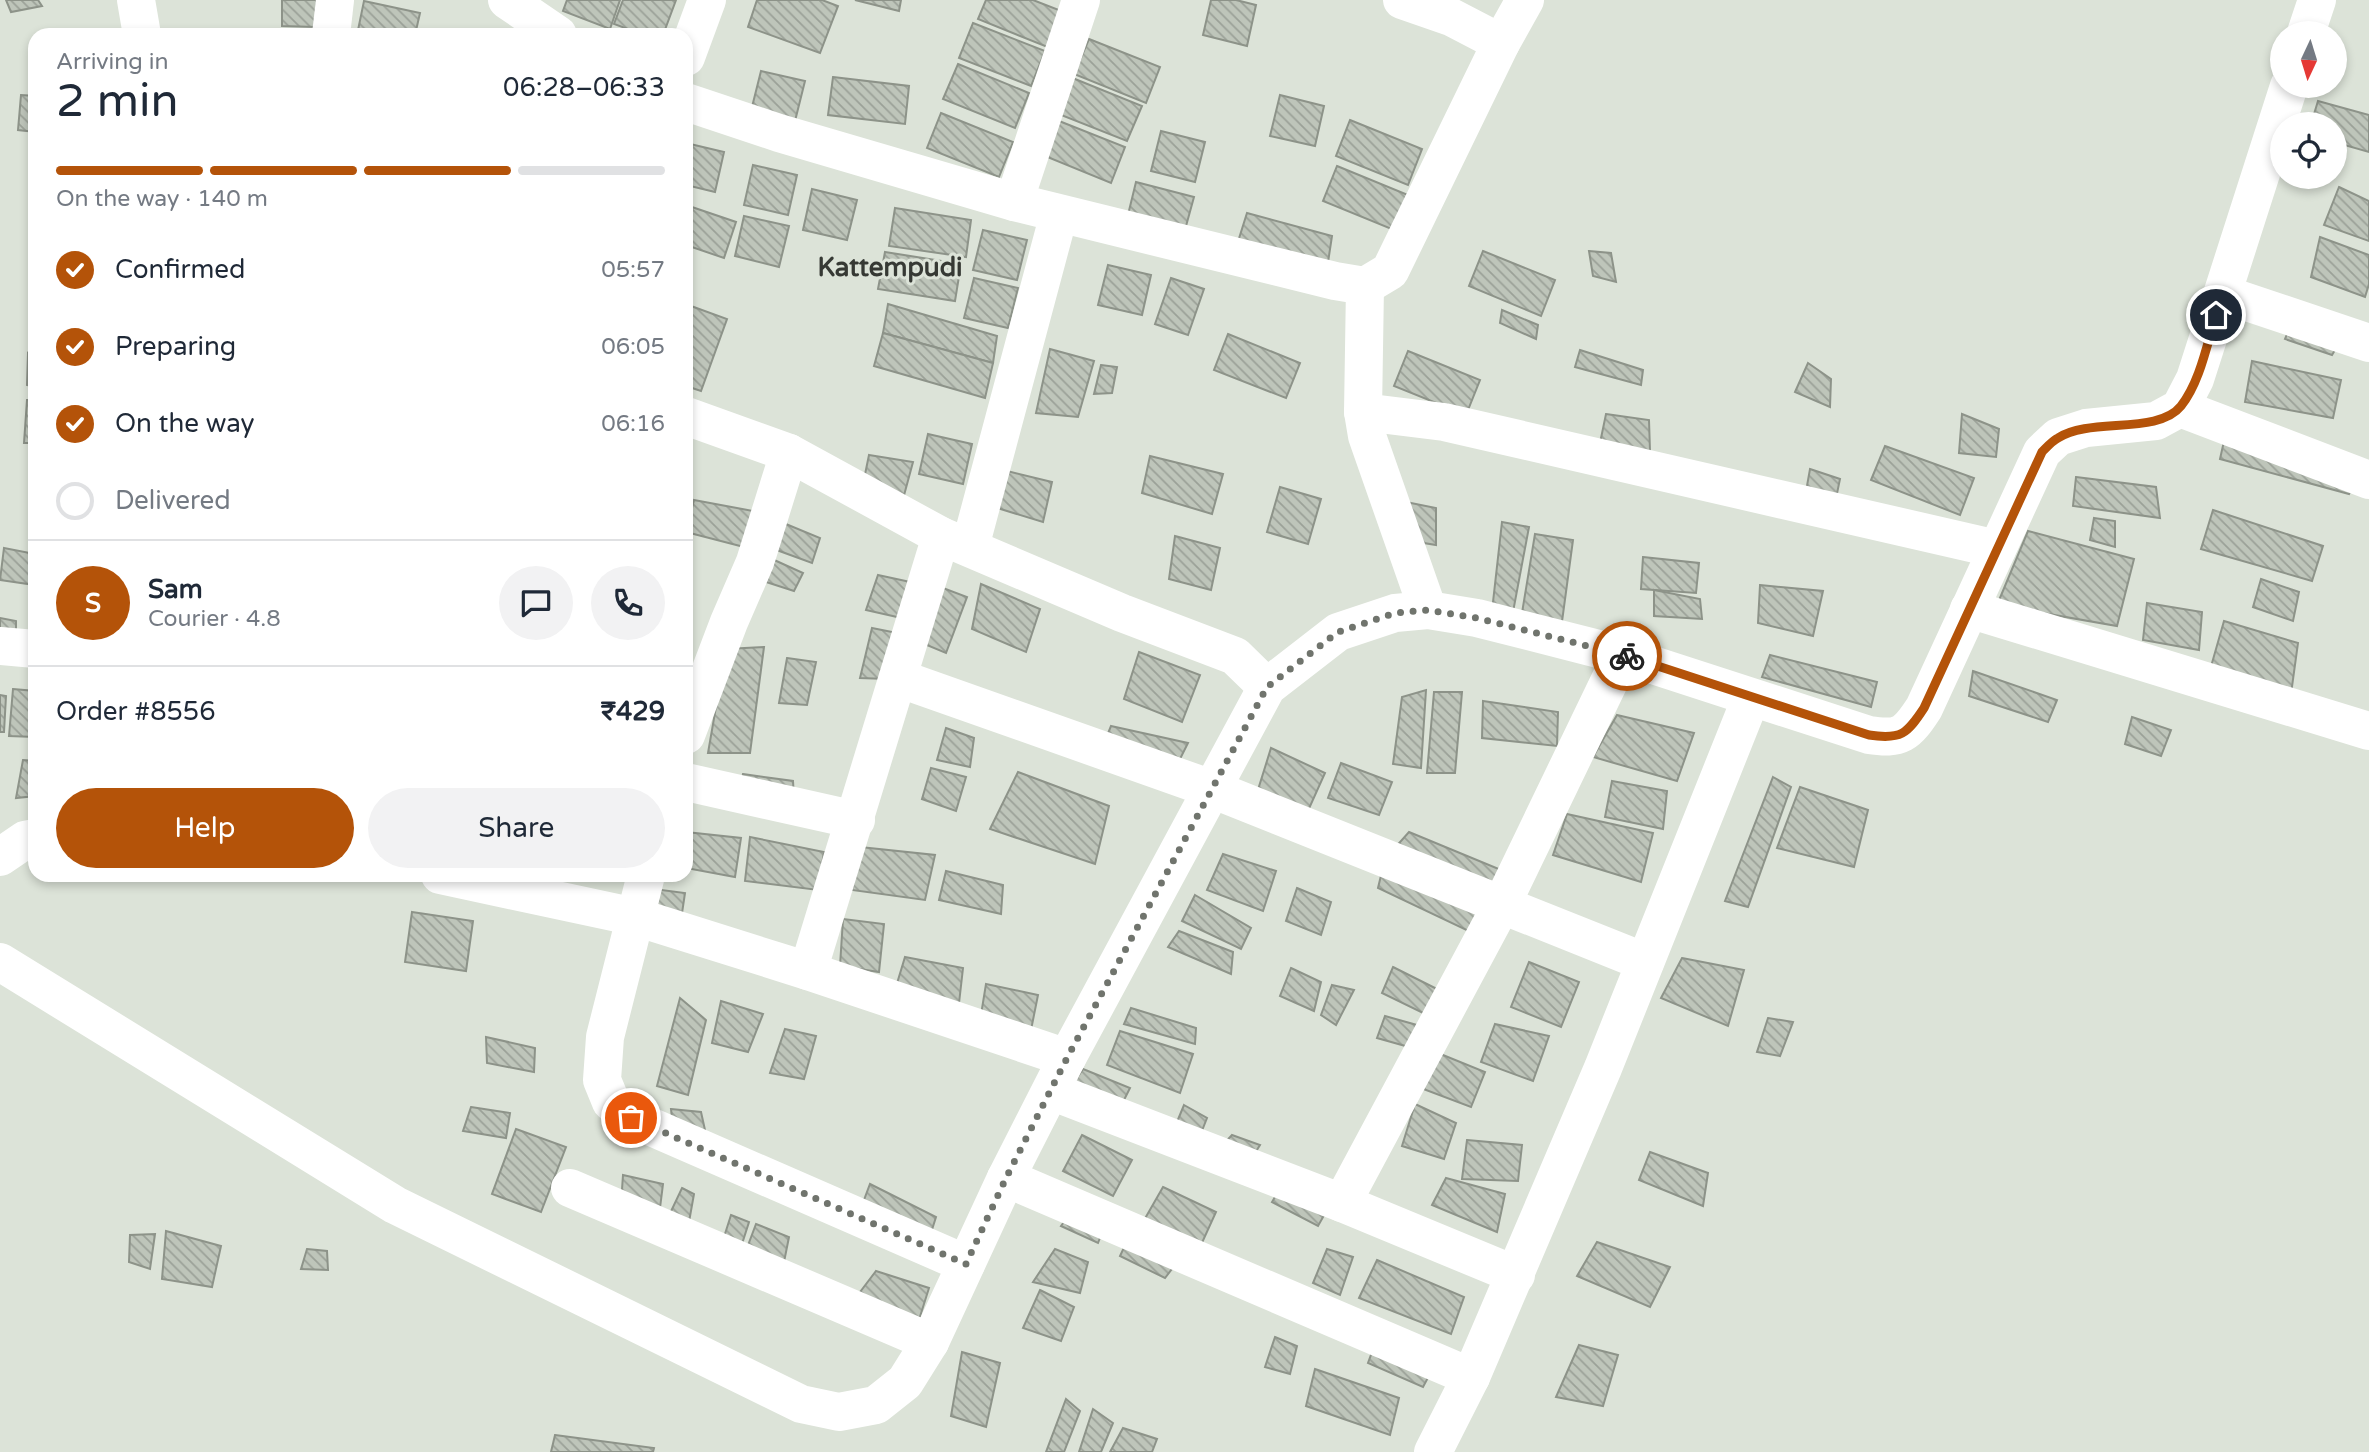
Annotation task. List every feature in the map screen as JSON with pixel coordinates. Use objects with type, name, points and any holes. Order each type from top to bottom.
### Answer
[{"type":"street","points":[[136,0],[141,28]]},
{"type":"street","points":[[332,28],[335,0]]},
{"type":"street","points":[[507,0],[548,28]]},
{"type":"street","points":[[693,38],[707,0]]},
{"type":"street","points":[[1014,202],[1081,0]]},
{"type":"street","points":[[1402,0],[1451,17],[1501,43]]},
{"type":"street","points":[[693,104],[779,133],[1014,202],[1335,281],[1365,286],[1390,271],[1501,43],[1525,0]]},
{"type":"street","points":[[2310,21],[2317,0]]},
{"type":"street","points":[[0,962],[395,1205],[801,1404],[839,1412],[876,1405],[905,1382],[930,1342],[1006,1178],[1059,1074],[1267,687],[1338,632],[1395,613],[1428,610],[1477,618],[1622,655],[1869,735],[1887,738],[1910,730],[1924,708],[2042,452],[2058,437],[2086,428],[2156,421],[2180,408],[2195,379],[2286,98]]},
{"type":"street","points":[[808,971],[898,678],[956,542],[1059,214]]},
{"type":"street","points":[[1365,286],[1363,412],[1367,436],[1428,610]]},
{"type":"street","points":[[2223,294],[2369,343]]},
{"type":"street","points":[[2180,408],[2369,480]]},
{"type":"street","points":[[1363,412],[1444,422],[1997,549]]},
{"type":"street","points":[[693,419],[789,453],[956,542],[1122,613],[1235,656],[1267,687]]},
{"type":"street","points":[[693,717],[755,562],[789,453]]},
{"type":"street","points":[[1969,609],[2369,732]]},
{"type":"street","points":[[0,646],[28,648]]},
{"type":"street","points":[[1342,1203],[1502,904],[1622,655]]},
{"type":"street","points":[[898,678],[1212,789],[1645,962]]},
{"type":"street","points":[[1433,1452],[1471,1377],[1516,1275],[1603,1068],[1751,698]]},
{"type":"street","points":[[693,784],[856,820]]},
{"type":"street","points":[[0,857],[28,839]]},
{"type":"street","points":[[473,882],[636,917],[808,971],[1059,1074],[1342,1203],[1516,1275]]},
{"type":"street","points":[[644,882],[605,1037],[602,1080],[611,1102],[631,1118],[966,1264]]},
{"type":"street","points":[[1006,1178],[1471,1377]]},
{"type":"street","points":[[569,1188],[930,1342]]},
{"type":"building","points":[[6,0],[38,0],[42,6],[11,12]]},
{"type":"building","points":[[282,0],[317,0],[315,27],[282,26]]},
{"type":"building","points":[[567,0],[620,0],[610,28],[563,11]]},
{"type":"building","points":[[623,0],[676,0],[666,28],[625,28],[614,24]]},
{"type":"building","points":[[757,0],[822,0],[838,6],[820,53],[748,27]]},
{"type":"building","points":[[855,0],[901,0],[899,11]]},
{"type":"building","points":[[986,0],[1033,0],[1064,12],[1050,48],[978,19]]},
{"type":"building","points":[[1211,0],[1236,0],[1256,5],[1247,46],[1203,35]]},
{"type":"building","points":[[364,1],[420,13],[417,28],[358,28]]},
{"type":"building","points":[[973,23],[1045,51],[1031,86],[959,58]]},
{"type":"building","points":[[1089,39],[1160,67],[1146,103],[1074,74]]},
{"type":"building","points":[[958,64],[1029,93],[1015,128],[943,99]]},
{"type":"building","points":[[761,71],[805,81],[795,121],[751,111]]},
{"type":"building","points":[[833,77],[909,86],[905,124],[828,115]]},
{"type":"building","points":[[1070,77],[1142,106],[1127,141],[1056,113]]},
{"type":"building","points":[[21,95],[28,96],[28,131],[18,130]]},
{"type":"building","points":[[1280,95],[1324,106],[1315,146],[1270,136]]},
{"type":"building","points":[[2318,101],[2369,115],[2369,152],[2347,146],[2347,112],[2315,112]]},
{"type":"building","points":[[941,113],[1013,142],[999,177],[927,148]]},
{"type":"building","points":[[1054,119],[1125,147],[1111,183],[1040,154]]},
{"type":"building","points":[[1350,120],[1422,149],[1408,185],[1336,156]]},
{"type":"building","points":[[1161,131],[1205,142],[1195,182],[1151,171]]},
{"type":"building","points":[[693,145],[724,152],[715,192],[693,187]]},
{"type":"building","points":[[753,165],[797,175],[788,215],[744,205]]},
{"type":"building","points":[[1337,166],[1408,195],[1394,230],[1323,201]]},
{"type":"building","points":[[1136,182],[1194,197],[1183,237],[1126,223]]},
{"type":"building","points":[[812,189],[857,200],[847,240],[803,230]]},
{"type":"building","points":[[2338,189],[2369,201],[2369,241],[2324,225]]},
{"type":"building","points":[[693,207],[736,222],[724,258],[693,247]]},
{"type":"building","points":[[895,208],[971,220],[966,257],[889,246]]},
{"type":"building","points":[[1247,213],[1332,236],[1327,269],[1236,248]]},
{"type":"building","points":[[744,216],[789,226],[779,267],[735,256]]},
{"type":"building","points":[[983,230],[1027,240],[1017,280],[973,270]]},
{"type":"building","points":[[2320,237],[2369,255],[2369,284],[2365,297],[2311,277]]},
{"type":"building","points":[[1483,251],[1555,280],[1541,316],[1469,286]]},
{"type":"building","points":[[1589,251],[1611,253],[1616,282],[1593,276]]},
{"type":"building","points":[[885,252],[961,264],[955,301],[878,289]]},
{"type":"building","points":[[1108,265],[1151,275],[1142,315],[1098,305]]},
{"type":"building","points":[[974,278],[1018,288],[1008,328],[964,318]]},
{"type":"building","points":[[1171,278],[1204,289],[1188,335],[1155,324]]},
{"type":"building","points":[[888,304],[997,336],[993,363],[883,333]]},
{"type":"building","points":[[693,307],[727,319],[701,391],[693,388]]},
{"type":"building","points":[[1502,310],[1538,325],[1536,339],[1500,323]]},
{"type":"building","points":[[2291,325],[2338,345],[2332,355],[2285,339]]},
{"type":"building","points":[[883,333],[993,363],[985,398],[874,366]]},
{"type":"building","points":[[1228,334],[1300,363],[1286,398],[1214,370]]},
{"type":"building","points":[[1050,349],[1094,361],[1078,417],[1036,413]]},
{"type":"building","points":[[1580,350],[1643,370],[1641,385],[1575,367]]},
{"type":"building","points":[[1408,351],[1480,380],[1466,415],[1394,386]]},
{"type":"building","points":[[2252,361],[2341,380],[2333,418],[2245,402]]},
{"type":"building","points":[[1808,363],[1831,379],[1830,407],[1795,392]]},
{"type":"building","points":[[1101,365],[1117,367],[1112,393],[1094,394]]},
{"type":"building","points":[[27,400],[28,400],[28,443],[24,443]]},
{"type":"building","points":[[1606,414],[1649,420],[1650,451],[1600,443]]},
{"type":"building","points":[[1962,414],[1999,429],[1996,457],[1959,453]]},
{"type":"building","points":[[2226,432],[2355,483],[2349,494],[2220,459]]},
{"type":"building","points":[[928,434],[972,444],[963,484],[919,474]]},
{"type":"building","points":[[1885,446],[1974,478],[1960,515],[1871,480]]},
{"type":"building","points":[[869,455],[913,462],[903,499],[862,489]]},
{"type":"building","points":[[1150,456],[1223,474],[1212,514],[1142,493]]},
{"type":"building","points":[[1810,469],[1840,479],[1835,503],[1805,497]]},
{"type":"building","points":[[1003,470],[1052,482],[1043,522],[994,507]]},
{"type":"building","points":[[2076,477],[2156,487],[2160,518],[2073,506]]},
{"type":"building","points":[[1280,487],[1321,499],[1308,544],[1267,532]]},
{"type":"building","points":[[694,500],[753,511],[744,547],[693,534]]},
{"type":"building","points":[[1406,502],[1436,508],[1436,545],[1418,542]]},
{"type":"building","points":[[2213,510],[2323,546],[2312,581],[2201,549]]},
{"type":"building","points":[[2094,518],[2115,521],[2115,547],[2090,540]]},
{"type":"building","points":[[781,522],[820,538],[812,563],[774,549]]},
{"type":"building","points":[[1502,522],[1529,527],[1513,612],[1492,611]]},
{"type":"building","points":[[2028,531],[2134,559],[2117,626],[1997,605]]},
{"type":"building","points":[[1535,534],[1573,540],[1561,629],[1521,619]]},
{"type":"building","points":[[1175,536],[1220,548],[1211,590],[1169,579]]},
{"type":"building","points":[[4,548],[28,553],[28,584],[0,580]]},
{"type":"building","points":[[1643,557],[1699,563],[1696,593],[1641,589]]},
{"type":"building","points":[[772,559],[803,573],[794,591],[763,581]]},
{"type":"building","points":[[878,575],[915,583],[906,619],[866,610]]},
{"type":"building","points":[[2261,579],[2299,592],[2293,621],[2253,607]]},
{"type":"building","points":[[981,584],[1040,609],[1026,652],[972,629]]},
{"type":"building","points":[[935,585],[967,597],[946,653],[917,641]]},
{"type":"building","points":[[1760,585],[1823,591],[1813,636],[1758,623]]},
{"type":"building","points":[[1654,590],[1700,599],[1702,619],[1654,616]]},
{"type":"building","points":[[2147,603],[2202,612],[2199,650],[2143,640]]},
{"type":"building","points":[[0,618],[16,621],[16,638],[0,636]]},
{"type":"building","points":[[2224,621],[2298,643],[2291,694],[2210,670]]},
{"type":"building","points":[[872,628],[902,634],[887,679],[860,678]]},
{"type":"building","points":[[764,647],[750,753],[708,753],[726,649]]},
{"type":"building","points":[[1139,652],[1200,675],[1182,722],[1124,699]]},
{"type":"building","points":[[1770,655],[1877,682],[1871,707],[1762,677]]},
{"type":"building","points":[[787,658],[816,662],[807,705],[779,703]]},
{"type":"building","points":[[1973,671],[2057,700],[2048,722],[1969,696]]},
{"type":"building","points":[[13,689],[28,690],[28,737],[9,736]]},
{"type":"building","points":[[1426,690],[1421,768],[1393,764],[1402,697]]},
{"type":"building","points":[[1434,692],[1462,692],[1455,773],[1427,773]]},
{"type":"building","points":[[0,695],[6,696],[4,732],[0,732]]},
{"type":"building","points":[[1483,701],[1558,712],[1557,746],[1482,738]]},
{"type":"building","points":[[1617,715],[1694,733],[1677,781],[1593,757]]},
{"type":"building","points":[[2132,717],[2171,730],[2161,756],[2125,744]]},
{"type":"building","points":[[1111,726],[1188,743],[1177,765],[1104,743]]},
{"type":"building","points":[[946,728],[974,738],[970,767],[937,760]]},
{"type":"building","points":[[1271,748],[1325,773],[1307,813],[1257,793]]},
{"type":"building","points":[[23,760],[28,760],[28,797],[16,798]]},
{"type":"building","points":[[1341,763],[1392,782],[1379,815],[1328,798]]},
{"type":"building","points":[[931,768],[966,777],[956,811],[922,799]]},
{"type":"building","points":[[1018,772],[1109,806],[1095,864],[990,829]]},
{"type":"building","points":[[743,774],[793,781],[794,798],[740,788]]},
{"type":"building","points":[[1773,777],[1791,787],[1748,907],[1725,901]]},
{"type":"building","points":[[1612,781],[1667,791],[1663,829],[1605,817]]},
{"type":"building","points":[[1800,787],[1868,810],[1854,867],[1777,848]]},
{"type":"building","points":[[1567,814],[1653,833],[1641,882],[1553,855]]},
{"type":"building","points":[[1409,832],[1506,872],[1495,892],[1392,851]]},
{"type":"building","points":[[693,833],[741,838],[735,877],[693,869]]},
{"type":"building","points":[[750,837],[824,852],[818,890],[745,881]]},
{"type":"building","points":[[860,847],[935,855],[925,900],[852,890]]},
{"type":"building","points":[[1223,854],[1276,871],[1263,911],[1207,890]]},
{"type":"building","points":[[1384,863],[1490,909],[1479,936],[1378,888]]},
{"type":"building","points":[[946,871],[1003,885],[1001,914],[939,900]]},
{"type":"building","points":[[646,888],[685,893],[681,920],[642,915]]},
{"type":"building","points":[[1297,888],[1331,902],[1321,935],[1286,921]]},
{"type":"building","points":[[1195,895],[1251,928],[1241,949],[1182,921]]},
{"type":"building","points":[[412,912],[473,921],[466,971],[405,962]]},
{"type":"building","points":[[843,919],[884,924],[879,972],[840,966]]},
{"type":"building","points":[[1179,931],[1233,952],[1231,974],[1168,947]]},
{"type":"building","points":[[905,957],[963,968],[958,1012],[895,990]]},
{"type":"building","points":[[1682,958],[1744,970],[1728,1026],[1661,998]]},
{"type":"building","points":[[1529,962],[1579,982],[1561,1027],[1511,1007]]},
{"type":"building","points":[[1393,967],[1437,989],[1425,1014],[1382,993]]},
{"type":"building","points":[[1291,968],[1321,982],[1314,1011],[1280,996]]},
{"type":"building","points":[[986,984],[1038,995],[1030,1035],[980,1021]]},
{"type":"building","points":[[1332,985],[1354,990],[1336,1025],[1321,1015]]},
{"type":"building","points":[[680,998],[706,1020],[688,1095],[657,1086]]},
{"type":"building","points":[[721,1001],[763,1014],[748,1052],[712,1043]]},
{"type":"building","points":[[1131,1008],[1196,1028],[1195,1044],[1124,1024]]},
{"type":"building","points":[[1385,1016],[1424,1027],[1416,1049],[1377,1038]]},
{"type":"building","points":[[1768,1018],[1793,1022],[1780,1056],[1757,1052]]},
{"type":"building","points":[[1495,1024],[1549,1036],[1533,1081],[1481,1062]]},
{"type":"building","points":[[785,1029],[816,1036],[804,1079],[770,1073]]},
{"type":"building","points":[[1120,1031],[1193,1054],[1180,1093],[1107,1065]]},
{"type":"building","points":[[486,1037],[535,1048],[534,1072],[487,1063]]},
{"type":"building","points":[[1438,1053],[1485,1072],[1471,1107],[1418,1087]]},
{"type":"building","points":[[1083,1069],[1130,1088],[1120,1108],[1069,1090]]},
{"type":"building","points":[[1415,1104],[1456,1123],[1444,1159],[1402,1146]]},
{"type":"building","points":[[1184,1105],[1207,1118],[1190,1161],[1165,1151]]},
{"type":"building","points":[[471,1107],[510,1113],[506,1138],[463,1131]]},
{"type":"building","points":[[671,1109],[701,1112],[707,1139],[673,1128]]},
{"type":"building","points":[[516,1129],[566,1147],[541,1212],[492,1194]]},
{"type":"building","points":[[1082,1135],[1132,1160],[1113,1196],[1063,1171]]},
{"type":"building","points":[[1232,1135],[1260,1145],[1250,1161],[1220,1148]]},
{"type":"building","points":[[1467,1140],[1522,1145],[1518,1181],[1462,1179]]},
{"type":"building","points":[[1650,1152],[1708,1173],[1703,1206],[1639,1180]]},
{"type":"building","points":[[623,1175],[663,1184],[659,1216],[621,1204]]},
{"type":"building","points":[[1446,1178],[1505,1194],[1497,1232],[1432,1205]]},
{"type":"building","points":[[870,1184],[936,1217],[929,1239],[861,1208]]},
{"type":"building","points":[[1163,1187],[1216,1212],[1201,1245],[1143,1222]]},
{"type":"building","points":[[682,1188],[694,1194],[687,1233],[665,1224]]},
{"type":"building","points":[[1279,1190],[1327,1210],[1318,1226],[1272,1202]]},
{"type":"building","points":[[731,1215],[749,1222],[741,1247],[724,1237]]},
{"type":"building","points":[[1069,1215],[1103,1230],[1098,1243],[1061,1226]]},
{"type":"building","points":[[756,1224],[789,1237],[783,1267],[744,1256]]},
{"type":"building","points":[[166,1231],[221,1246],[212,1287],[162,1279]]},
{"type":"building","points":[[155,1234],[150,1269],[129,1262],[130,1235]]},
{"type":"building","points":[[1127,1241],[1175,1265],[1165,1278],[1120,1256]]},
{"type":"building","points":[[1597,1242],[1670,1267],[1650,1307],[1577,1276]]},
{"type":"building","points":[[307,1249],[327,1251],[328,1270],[301,1269]]},
{"type":"building","points":[[1055,1249],[1088,1262],[1080,1293],[1033,1282]]},
{"type":"building","points":[[1327,1249],[1353,1257],[1340,1295],[1313,1283]]},
{"type":"building","points":[[1377,1260],[1464,1297],[1451,1334],[1359,1298]]},
{"type":"building","points":[[876,1271],[929,1288],[918,1323],[854,1300]]},
{"type":"building","points":[[1040,1290],[1074,1307],[1061,1341],[1023,1328]]},
{"type":"building","points":[[1275,1337],[1297,1346],[1290,1374],[1265,1367]]},
{"type":"building","points":[[1375,1344],[1431,1372],[1423,1387],[1368,1363]]},
{"type":"building","points":[[1579,1345],[1618,1355],[1603,1406],[1556,1397]]},
{"type":"building","points":[[962,1352],[1000,1363],[986,1427],[951,1416]]},
{"type":"building","points":[[1315,1369],[1399,1398],[1390,1435],[1306,1406]]},
{"type":"building","points":[[1066,1399],[1080,1411],[1064,1452],[1046,1452]]},
{"type":"building","points":[[1093,1409],[1113,1423],[1101,1452],[1079,1452]]},
{"type":"building","points":[[1123,1428],[1157,1439],[1152,1452],[1110,1452]]},
{"type":"building","points":[[555,1435],[654,1448],[653,1452],[551,1452]]},
{"type":"way so far","points":[[631,1118],[966,1264],[1067,1058],[1267,687],[1338,632],[1395,613],[1428,610],[1477,618],[1627,656]]},
{"type":"district","name":"Kattempudi","points":[[890,267]]},
{"type":"route","points":[[1627,656],[1869,735],[1887,738],[1910,730],[1924,708],[2042,452],[2058,437],[2086,428],[2156,421],[2180,408],[2195,379],[2216,315]]}]
